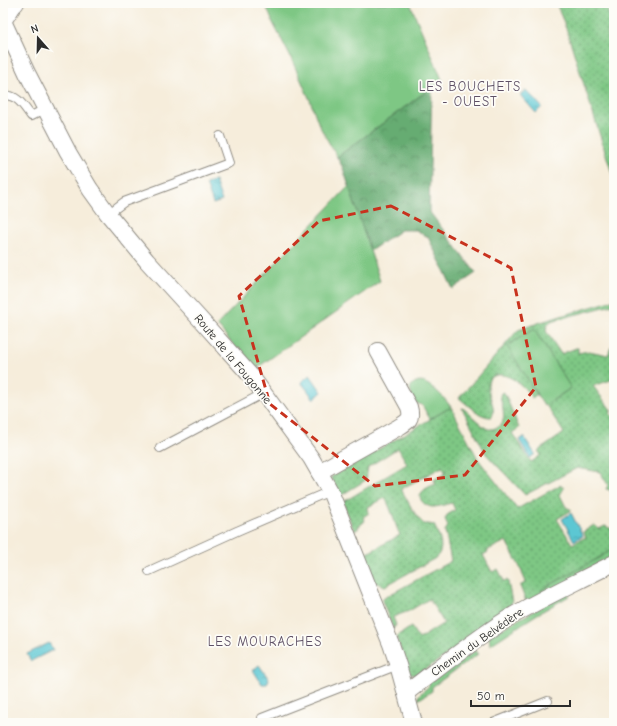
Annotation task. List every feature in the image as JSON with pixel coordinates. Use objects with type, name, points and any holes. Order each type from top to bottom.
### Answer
[{"type":"street","points":[[3,21],[16,3]]},
{"type":"street","name":"Route de la Fougonne","points":[[3,21],[45,109],[90,189],[108,214],[147,261],[251,376],[311,458],[330,491],[391,644],[414,723]]},
{"type":"street","points":[[319,472],[397,428],[410,418],[410,407],[378,351]]},
{"type":"street","name":"Chemin du Belvédère","points":[[406,693],[453,656],[507,619],[607,566]]},
{"type":"lane","points":[[3,95],[8,95],[17,99],[31,116],[45,109]]},
{"type":"lane","points":[[108,214],[124,202],[229,163],[220,136]]},
{"type":"lane","points":[[160,448],[264,393]]},
{"type":"lane","points":[[149,571],[330,491]]},
{"type":"lane","points":[[262,718],[398,665]]},
{"type":"lane","points":[[494,723],[548,701]]},
{"type":"highlighted area","points":[[391,206],[511,268],[536,387],[465,475],[375,486],[270,404],[239,296],[319,221]]},
{"type":"green space","points":[[264,3],[410,3],[443,82],[432,87],[337,157],[319,125],[310,100]]},
{"type":"green space","points":[[556,3],[611,3],[606,5],[613,29],[607,33],[614,51],[614,180],[567,31]]},
{"type":"green space","points":[[432,87],[429,211],[476,273],[453,289],[428,237],[416,230],[401,230],[370,251],[343,168],[337,157]]},
{"type":"green space","points":[[349,186],[380,281],[254,370],[217,325]]},
{"type":"green space","points":[[614,300],[614,305],[551,321],[547,325],[546,331],[561,354],[578,348],[578,353],[589,351],[608,355],[611,347],[614,354],[614,379],[593,386],[612,411],[610,413],[614,418],[612,420],[614,422],[614,498],[610,490],[606,489],[608,485],[600,472],[577,468],[525,495],[486,454],[462,408],[486,428],[493,429],[502,423],[504,414],[500,395],[502,392],[505,394],[519,428],[512,433],[531,462],[541,455],[538,451],[564,433],[546,405],[571,388],[534,329],[507,346],[537,394],[532,398],[525,389],[512,378],[497,375],[489,380],[488,385],[493,408],[492,417],[479,413],[459,398],[518,330]]},
{"type":"green space","points":[[534,329],[571,388],[544,406],[506,346]]},
{"type":"green space","points":[[419,381],[437,391],[451,407],[430,419],[422,405],[416,403],[410,390],[412,385]]},
{"type":"green space","points":[[451,407],[478,459],[517,509],[560,485],[564,488],[560,495],[566,507],[572,510],[557,519],[572,544],[586,537],[583,532],[594,525],[599,529],[605,526],[612,529],[614,528],[614,548],[541,590],[543,595],[527,604],[520,586],[526,582],[523,573],[506,541],[488,550],[488,552],[483,555],[492,572],[498,569],[504,581],[507,580],[508,582],[512,602],[506,615],[417,675],[414,675],[409,673],[396,637],[411,627],[419,639],[444,623],[429,599],[409,611],[393,617],[396,625],[393,629],[382,601],[387,596],[451,561],[445,531],[448,526],[445,519],[447,515],[455,510],[452,503],[438,507],[430,507],[421,500],[420,497],[423,491],[436,484],[434,480],[446,473],[442,467],[401,489],[411,508],[420,520],[424,524],[434,525],[441,543],[439,554],[436,558],[385,586],[374,582],[364,555],[400,535],[385,498],[368,507],[369,513],[363,517],[365,521],[358,527],[358,529],[354,531],[343,502],[407,464],[398,448],[368,467],[366,480],[340,496],[331,477]]},
{"type":"green space","points":[[614,548],[614,559],[543,595],[541,590]]},
{"type":"green space","points":[[568,592],[569,596],[536,615],[490,645],[489,636]]},
{"type":"green space","points":[[476,650],[478,654],[432,687],[432,691],[418,700],[419,695],[429,686],[429,683]]},
{"type":"water","points":[[526,90],[542,107],[536,113],[520,95]]},
{"type":"water","points":[[215,181],[222,201],[213,204],[206,184]]},
{"type":"water","points":[[310,375],[322,392],[314,399],[301,382]]},
{"type":"water","points":[[524,437],[535,454],[530,458],[519,440]]},
{"type":"water","points":[[571,513],[583,536],[574,541],[562,519]]},
{"type":"water","points":[[49,643],[53,650],[31,661],[27,654]]},
{"type":"water","points":[[259,665],[269,679],[267,684],[262,684],[253,670]]},
{"type":"district","name":"LES BOUCHETS - OUEST","points":[[470,94]]},
{"type":"district","name":"LES MOURACHES","points":[[265,641]]}]
